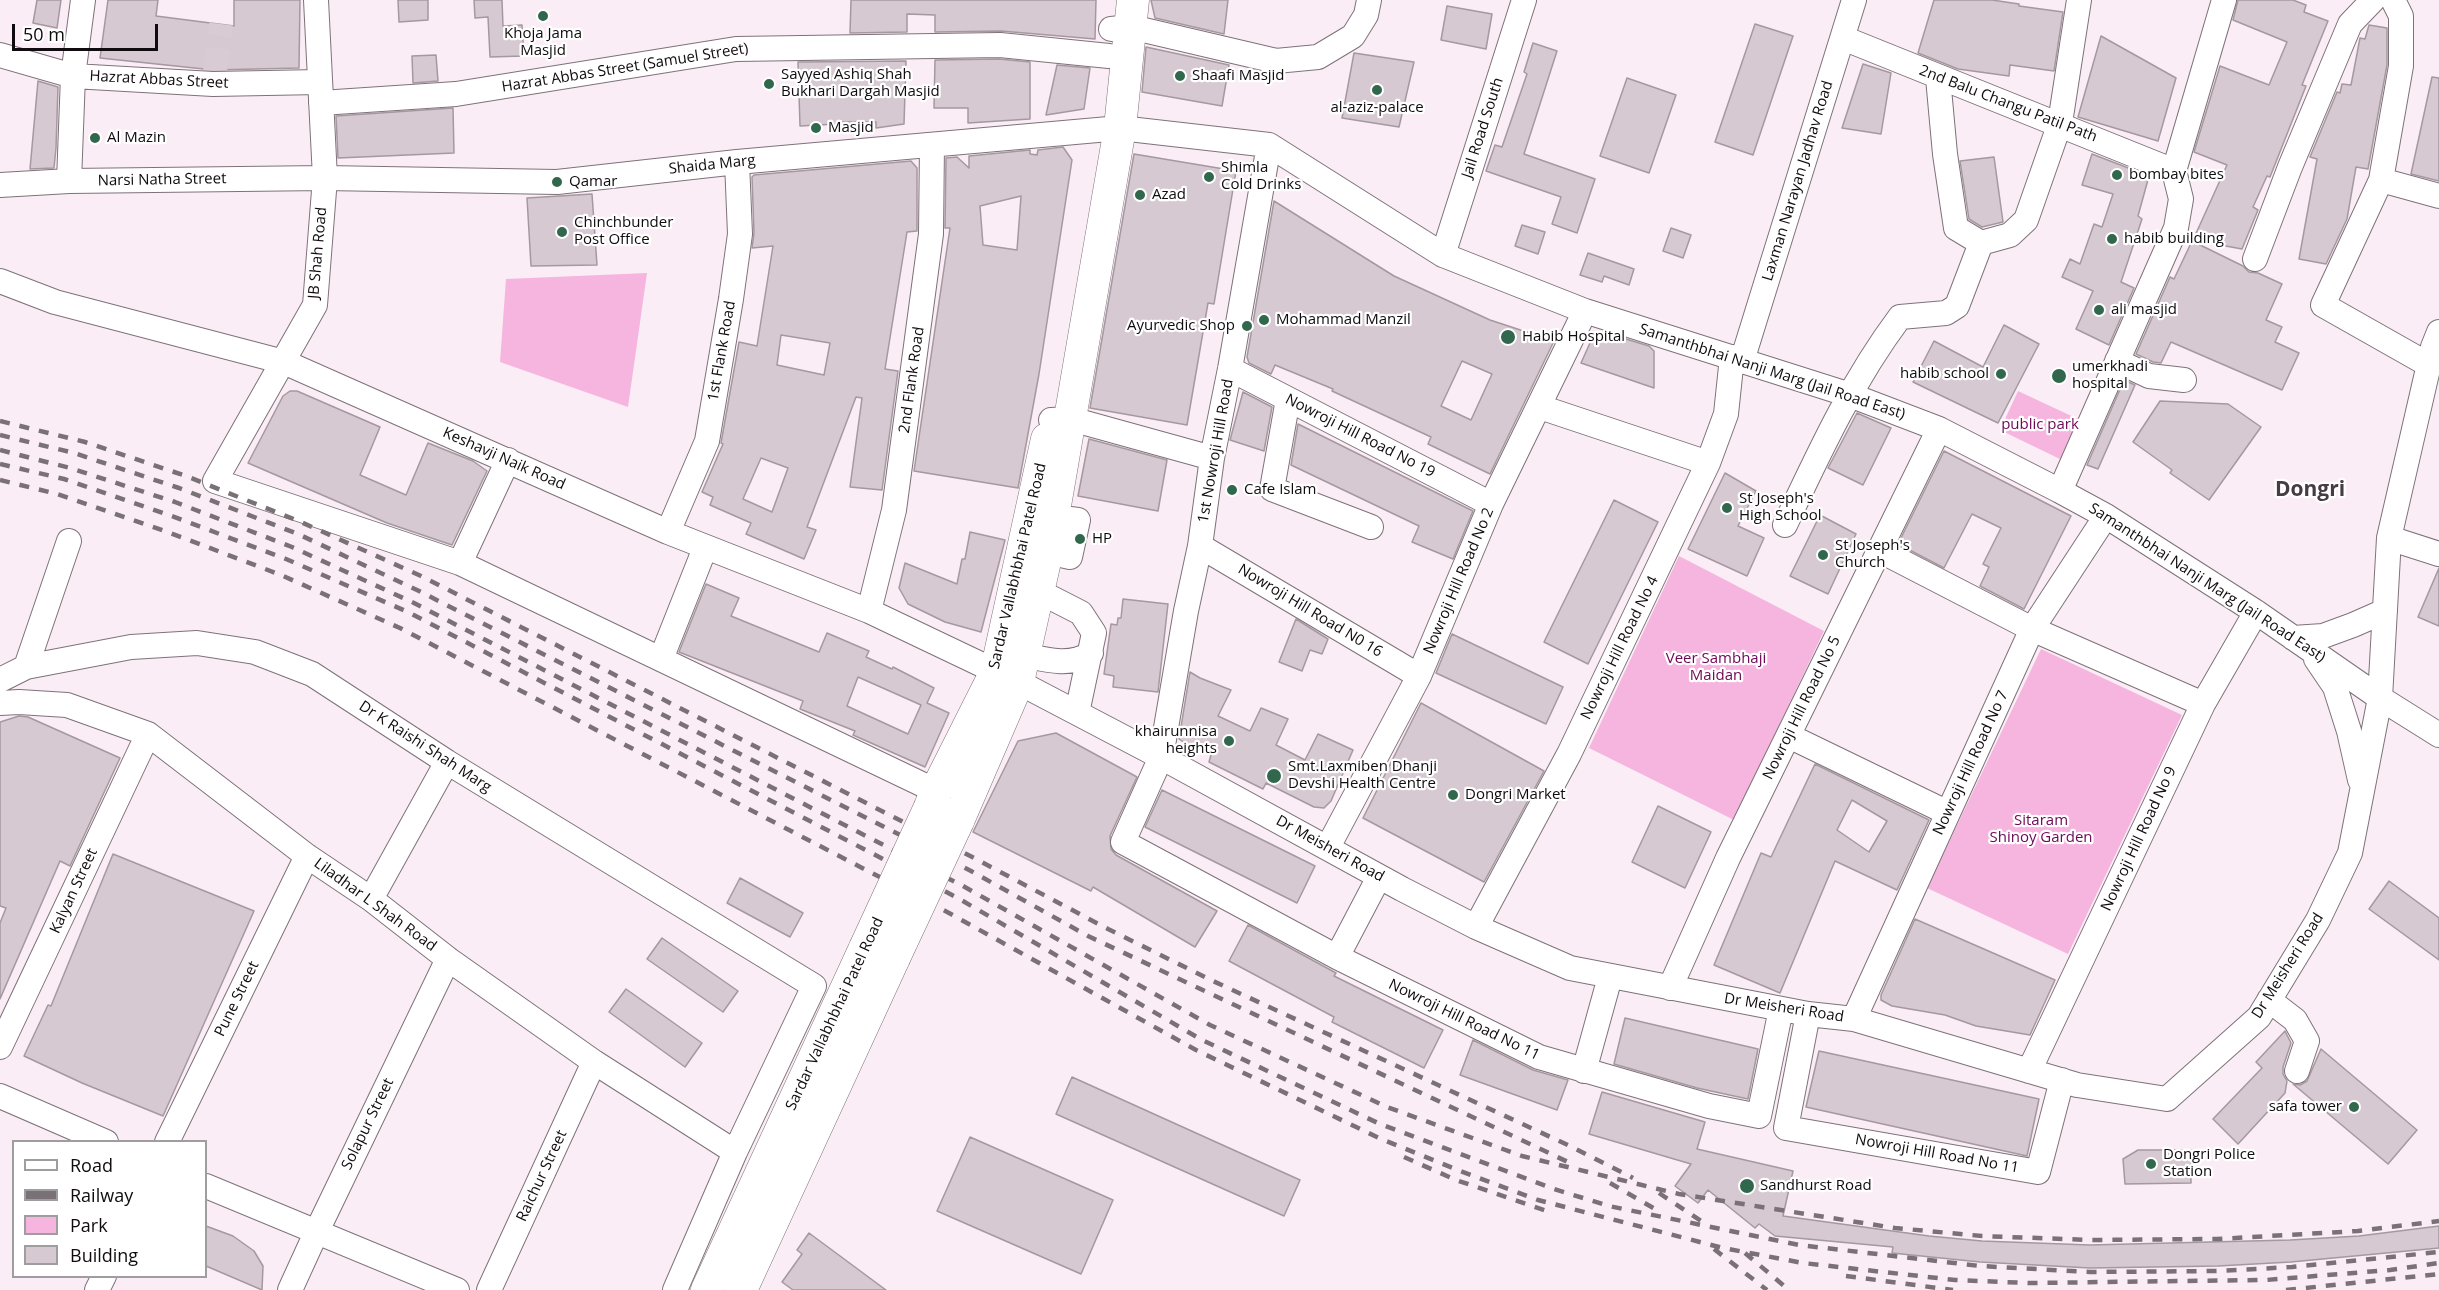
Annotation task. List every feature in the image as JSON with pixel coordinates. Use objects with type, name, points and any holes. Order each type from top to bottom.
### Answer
[{"type":"main road","name":"Sardar Vallabhbhai Patel Road","points":[[1013,670],[1061,419],[1109,129],[1119,22]]},
{"type":"main road","name":"Sardar Vallabhbhai Patel Road","points":[[741,1290],[879,953],[942,806],[1013,670],[1038,591],[1054,517],[1061,419]]},
{"type":"main road","name":"Sardar Vallabhbhai Patel Road","points":[[707,1290],[879,953]]},
{"type":"street","points":[[69,181],[73,76],[83,0]]},
{"type":"street","name":"JB Shah Road","points":[[316,0],[325,178],[315,305],[215,481],[460,563]]},
{"type":"street","name":"Hazrat Abbas Street (Samuel Street)","points":[[321,92],[456,94],[736,49],[1000,45],[1119,22],[1276,61],[1318,57],[1353,36],[1366,15],[1369,0]]},
{"type":"street","name":"Jail Road South","points":[[1443,255],[1524,0]]},
{"type":"street","name":"Laxman Narayan Jadhav Road","points":[[1737,359],[1854,0]]},
{"type":"street","points":[[1938,78],[1945,154],[1956,228],[1981,243],[2010,235],[2026,220],[2060,123],[2079,0]]},
{"type":"street","points":[[2060,490],[2175,228],[2181,200],[2174,171],[2224,0]]},
{"type":"street","points":[[2255,259],[2290,167],[2350,24],[2373,0]]},
{"type":"street","points":[[2393,0],[2401,16],[2401,66],[2381,180],[2323,305],[2429,365]]},
{"type":"street","name":"2nd Balu Changu Patil Path","points":[[1843,38],[1938,78],[2060,123],[2174,171]]},
{"type":"street","name":"Hazrat Abbas Street","points":[[0,55],[73,76],[214,78],[321,92]]},
{"type":"street","name":"Samanthbhai Nanji Marg (Jail Road East)","points":[[1109,129],[1269,145],[1443,255],[1585,311],[1737,359],[1844,405],[1939,429],[2060,490],[2106,516],[2256,612],[2380,698],[2439,735]]},
{"type":"street","name":"Shaida Marg","points":[[325,178],[557,182],[737,162],[1109,129]]},
{"type":"street","name":"2nd Flank Road","points":[[869,611],[896,499],[931,234],[932,145]]},
{"type":"street","name":"1st Nowroji Hill Road","points":[[1123,842],[1161,757],[1269,145]]},
{"type":"street","name":"1st Flank Road","points":[[668,532],[707,441],[740,234],[737,162]]},
{"type":"street","name":"Narsi Natha Street","points":[[0,185],[69,181],[325,178]]},
{"type":"street","points":[[2381,180],[2439,196]]},
{"type":"street","points":[[1785,525],[1844,405],[1881,343],[1900,317],[1946,313],[1957,306],[1981,243]]},
{"type":"street","name":"Keshavji Naik Road","points":[[0,281],[55,302],[284,362],[705,548],[869,611],[1013,670]]},
{"type":"street","name":"Nowroji Hill Road No 2","points":[[1328,847],[1419,676],[1491,504],[1585,311]]},
{"type":"street","name":"Dr Meisheri Road","points":[[1013,670],[1077,713],[1379,876],[1476,927],[1570,968],[1808,1014],[1854,1019],[2077,1085],[2167,1099],[2259,1017],[2318,920],[2350,853],[2380,698],[2389,538],[2429,365],[2439,332]]},
{"type":"street","name":"Nowroji Hill Road No 4","points":[[1476,927],[1569,754],[1708,463],[1726,414],[1737,359]]},
{"type":"street","points":[[2117,362],[2149,376],[2184,380]]},
{"type":"street","name":"Nowroji Hill Road No 19","points":[[1230,369],[1491,504]]},
{"type":"street","points":[[1288,399],[1272,489],[1371,526]]},
{"type":"street","points":[[1540,407],[1708,463]]},
{"type":"street","points":[[1061,419],[1212,458]]},
{"type":"street","name":"Nowroji Hill Road No 5","points":[[1670,988],[1728,858],[1939,429]]},
{"type":"street","points":[[508,460],[460,563],[661,659],[942,806]]},
{"type":"street","name":"Nowroji Hill Road No 7","points":[[1854,1019],[2032,629],[2106,516]]},
{"type":"street","points":[[2389,538],[2439,554]]},
{"type":"street","points":[[26,667],[69,541]]},
{"type":"street","name":"Nowroji Hill Road N0 16","points":[[1200,546],[1419,676]]},
{"type":"street","points":[[661,659],[705,548]]},
{"type":"street","points":[[1881,551],[2032,629],[2203,704]]},
{"type":"street","points":[[1038,591],[1081,612],[1094,633],[1077,713]]},
{"type":"street","points":[[2362,791],[2349,731],[2335,687],[2301,643],[2353,625],[2385,610]]},
{"type":"street","name":"Nowroji Hill Road No 9","points":[[2029,1071],[2203,704],[2256,612]]},
{"type":"street","name":"Dr K Raishi Shah Marg","points":[[0,680],[26,667],[131,647],[197,643],[255,652],[312,674],[447,762],[814,986],[735,1152]]},
{"type":"street","points":[[1013,670],[1047,660],[1082,659],[1091,653]]},
{"type":"street","name":"Liladhar L Shah Road","points":[[0,703],[67,705],[148,734],[307,856],[371,899],[448,959],[594,1062],[735,1152]]},
{"type":"street","name":"Kalyan Street","points":[[0,1047],[148,734]]},
{"type":"street","points":[[1789,736],[1948,813]]},
{"type":"street","points":[[371,899],[447,762]]},
{"type":"street","name":"Nowroji Hill Road No 11","points":[[1123,842],[1336,957],[1539,1057],[1709,1106],[1759,1116],[1781,1009]]},
{"type":"street","name":"Pune Street","points":[[168,1140],[307,856]]},
{"type":"street","points":[[1336,957],[1379,876]]},
{"type":"street","name":"Solapur Street","points":[[290,1290],[448,959]]},
{"type":"street","points":[[1584,1071],[1610,976]]},
{"type":"street","points":[[2269,1000],[2295,1020],[2307,1041],[2297,1071]]},
{"type":"street","name":"Nowroji Hill Road No 11","points":[[1808,1014],[1786,1128],[2038,1172],[2062,1080]]},
{"type":"street","name":"Raichur Street","points":[[489,1290],[594,1062]]},
{"type":"street","points":[[0,1096],[101,1140]]},
{"type":"street","points":[[675,1290],[735,1152]]},
{"type":"street","points":[[207,1186],[457,1290]]},
{"type":"green space","points":[[647,273],[628,407],[500,362],[506,279]]},
{"type":"green space","name":"public park","points":[[2018,391],[2080,420],[2062,460],[2000,430]]},
{"type":"green space","name":"Veer Sambhaji Maidan","points":[[1679,556],[1824,631],[1734,820],[1589,748]]},
{"type":"green space","name":"Sitaram Shinoy Garden","points":[[2041,649],[2182,715],[2068,954],[1927,888]]},
{"type":"building","points":[[37,0],[61,0],[57,28],[33,23]]},
{"type":"building","points":[[108,0],[158,0],[156,16],[234,26],[234,0],[300,0],[299,68],[213,70],[100,58]]},
{"type":"building","points":[[398,0],[428,0],[428,20],[399,22]]},
{"type":"building","points":[[474,0],[502,0],[503,26],[522,25],[524,56],[490,57],[488,17],[475,18]]},
{"type":"building","points":[[851,0],[1096,0],[1095,39],[1001,31],[935,32],[935,15],[907,14],[907,32],[850,33]]},
{"type":"building","points":[[1151,0],[1228,0],[1224,34],[1155,18]]},
{"type":"building","points":[[1934,0],[1992,0],[2063,12],[2054,71],[2010,65],[2009,76],[1958,69],[1918,53]]},
{"type":"building","points":[[2238,0],[2293,0],[2306,5],[2304,12],[2328,21],[2302,85],[2306,86],[2270,177],[2267,176],[2253,207],[2258,210],[2242,249],[2193,240],[2227,165],[2194,152],[2220,66],[2269,85],[2287,42],[2233,20]]},
{"type":"building","points":[[1447,6],[1492,14],[1486,49],[1441,40]]},
{"type":"building","points":[[1755,24],[1793,36],[1753,155],[1715,142]]},
{"type":"building","points":[[2369,25],[2387,28],[2387,65],[2368,169],[2356,167],[2347,219],[2326,264],[2299,259],[2317,159],[2310,157],[2337,92],[2340,93],[2342,84],[2351,85],[2360,38],[2365,39]]},
{"type":"building","points":[[2101,36],[2176,78],[2158,141],[2078,117]]},
{"type":"building","points":[[1533,43],[1557,51],[1524,154],[1595,179],[1577,233],[1552,224],[1561,197],[1486,171],[1495,145],[1502,147],[1527,74],[1524,72]]},
{"type":"building","name":"Shaafi Masjid","points":[[1146,47],[1229,65],[1222,106],[1142,92]]},
{"type":"building","name":"al-aziz-palace","points":[[1354,53],[1414,62],[1399,127],[1342,118]]},
{"type":"building","points":[[436,55],[438,81],[413,83],[412,56]]},
{"type":"building","points":[[999,59],[1030,62],[1030,119],[968,123],[968,108],[934,108],[935,60]]},
{"type":"building","points":[[906,61],[904,124],[876,128],[876,122],[837,122],[837,124],[800,126],[798,62]]},
{"type":"building","points":[[1863,64],[1891,73],[1881,134],[1842,128]]},
{"type":"building","points":[[1057,65],[1090,68],[1084,109],[1046,115]]},
{"type":"building","points":[[2432,77],[2439,78],[2439,181],[2411,174]]},
{"type":"building","points":[[1627,78],[1676,95],[1649,173],[1600,156]]},
{"type":"building","points":[[38,81],[58,87],[54,168],[30,169]]},
{"type":"building","points":[[453,108],[454,153],[338,158],[336,116]]},
{"type":"building","points":[[1063,147],[1072,160],[1039,374],[1018,488],[914,471],[950,228],[945,228],[946,158],[957,157],[969,168],[969,156],[1030,150],[1030,154],[1037,155],[1038,150]],"holes":[[[1021,196],[1017,250],[983,245],[980,206]]]},
{"type":"building","points":[[1134,154],[1236,171],[1214,304],[1208,303],[1187,425],[1090,408]]},
{"type":"building","points":[[2092,154],[2149,176],[2138,216],[2142,219],[2121,282],[2134,288],[2109,345],[2076,329],[2093,291],[2062,277],[2070,259],[2080,264],[2094,224],[2102,227],[2113,194],[2082,185]]},
{"type":"building","points":[[1994,157],[2003,222],[1982,227],[1969,219],[1960,161]]},
{"type":"building","points":[[911,161],[917,168],[917,231],[907,232],[885,369],[898,371],[882,490],[850,487],[862,398],[856,397],[807,527],[816,530],[804,559],[746,534],[751,523],[710,505],[713,497],[702,492],[723,444],[721,443],[739,342],[757,346],[773,246],[752,248],[754,233],[752,177]],"holes":[[[781,335],[830,343],[824,375],[777,365]],[[761,458],[788,468],[772,512],[743,499]]]},
{"type":"building","name":"Chinchbunder Post Office","points":[[592,194],[597,265],[531,266],[527,198]]},
{"type":"building","points":[[1274,201],[1394,276],[1490,320],[1554,341],[1490,474],[1428,444],[1431,437],[1332,391],[1333,389],[1275,365],[1271,374],[1249,363],[1247,357]],"holes":[[[1462,361],[1492,374],[1471,420],[1441,406]]]},
{"type":"building","points":[[1522,225],[1545,232],[1538,254],[1515,246]]},
{"type":"building","points":[[1671,228],[1691,235],[1683,258],[1663,251]]},
{"type":"building","points":[[2192,241],[2243,266],[2249,272],[2258,273],[2282,284],[2266,320],[2282,327],[2275,342],[2299,353],[2282,390],[2171,342],[2161,363],[2136,354],[2170,277],[2174,279]]},
{"type":"building","points":[[1588,253],[1634,269],[1629,285],[1604,276],[1602,282],[1580,275]]},
{"type":"building","points":[[2004,325],[2039,344],[1998,423],[1913,382],[1934,341],[1983,367]]},
{"type":"building","points":[[1606,333],[1649,346],[1654,351],[1654,388],[1581,363],[1594,334]]},
{"type":"building","points":[[2124,380],[2135,385],[2098,469],[2087,465]]},
{"type":"building","points":[[290,391],[297,391],[380,427],[360,475],[406,495],[428,443],[473,461],[487,471],[452,545],[387,523],[248,463],[283,396]]},
{"type":"building","points":[[1243,392],[1272,407],[1264,451],[1230,440]]},
{"type":"building","points":[[2160,401],[2228,404],[2261,427],[2209,500],[2170,473],[2172,470],[2133,442]]},
{"type":"building","points":[[1857,413],[1891,428],[1863,485],[1828,468]]},
{"type":"building","points":[[1298,424],[1473,511],[1453,559],[1412,542],[1419,526],[1291,465]]},
{"type":"building","points":[[1089,439],[1167,460],[1158,511],[1078,496]]},
{"type":"building","points":[[1944,451],[2071,516],[2024,609],[1980,586],[1989,567],[1983,564],[2001,528],[1972,514],[1944,568],[1898,544]]},
{"type":"building","name":"St Joseph's High School","points":[[1725,473],[1756,491],[1738,526],[1764,538],[1747,576],[1688,549]]},
{"type":"building","points":[[1614,500],[1658,522],[1588,664],[1544,642]]},
{"type":"building","name":"St Joseph's Church","points":[[1820,515],[1856,534],[1828,594],[1790,576]]},
{"type":"building","points":[[970,532],[1005,540],[981,632],[945,622],[908,604],[899,588],[905,563],[957,584]]},
{"type":"building","points":[[2439,568],[2439,626],[2418,617]]},
{"type":"building","points":[[706,584],[739,598],[731,616],[819,652],[827,633],[869,651],[866,657],[892,669],[893,667],[934,688],[927,703],[949,713],[925,767],[853,735],[855,731],[800,709],[803,701],[679,652]],"holes":[[[858,677],[921,705],[908,734],[847,706]]]},
{"type":"building","points":[[1123,599],[1168,604],[1158,692],[1113,687],[1114,676],[1104,674],[1111,624],[1117,625],[1118,618],[1121,618]]},
{"type":"building","points":[[1296,619],[1328,639],[1322,654],[1310,650],[1302,671],[1279,662]]},
{"type":"building","points":[[1452,634],[1563,687],[1546,724],[1436,673]]},
{"type":"building","name":"khairunnisa heights","points":[[1190,672],[1231,690],[1218,716],[1250,731],[1261,708],[1288,719],[1276,745],[1305,760],[1318,734],[1353,750],[1331,801],[1324,808],[1314,807],[1266,783],[1263,789],[1209,762],[1211,755],[1192,748],[1179,739]]},
{"type":"building","name":"Dongri Market","points":[[1421,703],[1544,771],[1484,882],[1363,818]]},
{"type":"building","points":[[19,716],[28,717],[120,758],[70,866],[60,861],[0,999],[0,923],[6,908],[0,906],[0,722]]},
{"type":"building","points":[[1056,733],[1137,777],[1110,836],[1111,849],[1116,855],[1217,911],[1195,947],[1093,887],[1091,891],[973,832],[1018,741]]},
{"type":"building","points":[[1815,764],[1929,820],[1897,890],[1835,861],[1780,993],[1714,965],[1761,853],[1771,857]],"holes":[[[1852,800],[1887,821],[1869,852],[1837,830]]]},
{"type":"building","points":[[1162,790],[1315,866],[1297,903],[1145,827]]},
{"type":"building","points":[[1658,806],[1711,832],[1685,888],[1632,862]]},
{"type":"building","points":[[113,854],[254,911],[163,1116],[82,1083],[24,1056],[48,1005],[51,1006]]},
{"type":"building","points":[[740,878],[803,913],[790,937],[727,903]]},
{"type":"building","points":[[2389,881],[2439,918],[2439,960],[2369,909]]},
{"type":"building","points":[[1915,919],[2055,980],[2030,1035],[1976,1026],[1945,1015],[1892,1006],[1881,1000],[1881,995]]},
{"type":"building","points":[[1248,925],[1336,973],[1334,976],[1443,1030],[1424,1068],[1332,1022],[1334,1017],[1229,961]]},
{"type":"building","points":[[662,938],[738,991],[723,1012],[647,959]]},
{"type":"building","points":[[626,989],[702,1043],[685,1067],[609,1012]]},
{"type":"building","points":[[1625,1018],[1758,1049],[1748,1099],[1697,1088],[1614,1064]]},
{"type":"building","points":[[2285,1031],[2291,1043],[2283,1067],[2283,1074],[2287,1081],[2285,1093],[2238,1144],[2213,1119],[2262,1068],[2256,1062]]},
{"type":"building","points":[[1473,1040],[1533,1070],[1568,1080],[1557,1110],[1460,1075]]},
{"type":"building","name":"safa tower","points":[[2321,1049],[2417,1130],[2388,1164],[2293,1084],[2300,1085],[2307,1081]]},
{"type":"building","points":[[1819,1051],[2039,1099],[2027,1156],[1806,1107]]},
{"type":"building","points":[[1072,1077],[1300,1180],[1284,1216],[1056,1114]]},
{"type":"building","points":[[1602,1092],[1705,1122],[1697,1149],[1793,1171],[1783,1216],[1929,1236],[1982,1241],[2090,1245],[2290,1240],[2359,1236],[2439,1226],[2439,1248],[2291,1262],[2218,1266],[2090,1268],[1980,1262],[1892,1253],[1893,1247],[1775,1236],[1759,1224],[1755,1228],[1708,1190],[1698,1203],[1675,1186],[1691,1164],[1589,1134]]},
{"type":"building","points":[[970,1137],[1113,1200],[1081,1274],[937,1211]]},
{"type":"building","points":[[2138,1150],[2191,1150],[2191,1183],[2125,1184],[2123,1159]]},
{"type":"building","points":[[207,1226],[233,1236],[254,1251],[263,1266],[262,1290],[207,1266]]},
{"type":"building","points":[[809,1233],[886,1290],[793,1290],[782,1282],[802,1254],[797,1250]]},
{"type":"tunnel","points":[[215,72],[221,24]]},
{"type":"railway","points":[[0,421],[85,442],[186,476],[301,522],[421,576],[974,858],[1108,929],[1213,981],[1570,1146],[1633,1178]]},
{"type":"railway","points":[[0,435],[74,453],[179,488],[298,534],[417,590],[971,871],[1088,936],[1568,1162]]},
{"type":"railway","points":[[0,450],[70,468],[175,502],[292,547],[414,603],[963,886],[1210,1025],[1387,1107],[1522,1156],[1679,1194],[1895,1228],[1982,1236],[2090,1240],[2217,1239],[2358,1231],[2439,1221]]},
{"type":"railway","points":[[0,464],[64,479],[169,515],[286,559],[408,612],[956,897],[1202,1040],[1380,1124],[1554,1189],[1609,1206],[1799,1245],[1980,1266],[2090,1272],[2218,1271],[2292,1267],[2439,1252]]},
{"type":"railway","points":[[0,480],[57,494],[165,531],[281,575],[400,628],[949,913],[1196,1050],[1379,1138],[1538,1200],[1723,1248],[1803,1263],[1955,1280],[2028,1283],[2266,1280],[2390,1270],[2439,1263]]},
{"type":"railway","points":[[1404,1157],[1456,1180],[1550,1212]]},
{"type":"railway","points":[[1610,1183],[1662,1213]]},
{"type":"railway","points":[[1659,1193],[1704,1223]]},
{"type":"railway","points":[[1714,1249],[1767,1290]]},
{"type":"railway","points":[[1745,1253],[1789,1290]]},
{"type":"railway","points":[[2286,1290],[2439,1274]]},
{"type":"railway","points":[[1846,1276],[1953,1290]]},
{"type":"place","name":"Khoja Jama Masjid","points":[[543,16]]},
{"type":"place","name":"Shaafi Masjid","points":[[1180,76]]},
{"type":"place","name":"Sayyed Ashiq Shah Bukhari Dargah Masjid","points":[[769,84]]},
{"type":"place","name":"al-aziz-palace","points":[[1377,90]]},
{"type":"place","name":"Masjid","points":[[816,128]]},
{"type":"place","name":"Al Mazin","points":[[95,138]]},
{"type":"place","name":"bombay bites","points":[[2117,175]]},
{"type":"place","name":"Shimla Cold Drinks","points":[[1209,177]]},
{"type":"place","name":"Qamar","points":[[557,182]]},
{"type":"place","name":"Azad","points":[[1140,195]]},
{"type":"place","name":"Chinchbunder Post Office","points":[[562,232]]},
{"type":"place","name":"habib building","points":[[2112,239]]},
{"type":"place","name":"ali masjid","points":[[2099,310]]},
{"type":"place","name":"Mohammad Manzil","points":[[1264,320]]},
{"type":"place","name":"Ayurvedic Shop","points":[[1247,326]]},
{"type":"place","name":"Habib Hospital","points":[[1508,337]]},
{"type":"place","name":"habib school","points":[[2001,374]]},
{"type":"place","name":"umerkhadi hospital","points":[[2059,376]]},
{"type":"place","name":"Cafe Islam","points":[[1232,490]]},
{"type":"place","name":"St Joseph's High School","points":[[1727,508]]},
{"type":"place","name":"HP","points":[[1080,539]]},
{"type":"place","name":"St Joseph's Church","points":[[1823,555]]},
{"type":"place","name":"khairunnisa heights","points":[[1229,741]]},
{"type":"place","name":"Smt.Laxmiben Dhanji Devshi Health Centre","points":[[1274,776]]},
{"type":"place","name":"Dongri Market","points":[[1453,795]]},
{"type":"place","name":"safa tower","points":[[2354,1107]]},
{"type":"place","name":"Dongri Police Station","points":[[2151,1164]]},
{"type":"place","name":"Sandhurst Road","points":[[1747,1186]]},
{"type":"district","name":"Dongri","points":[[2310,490]]}]
